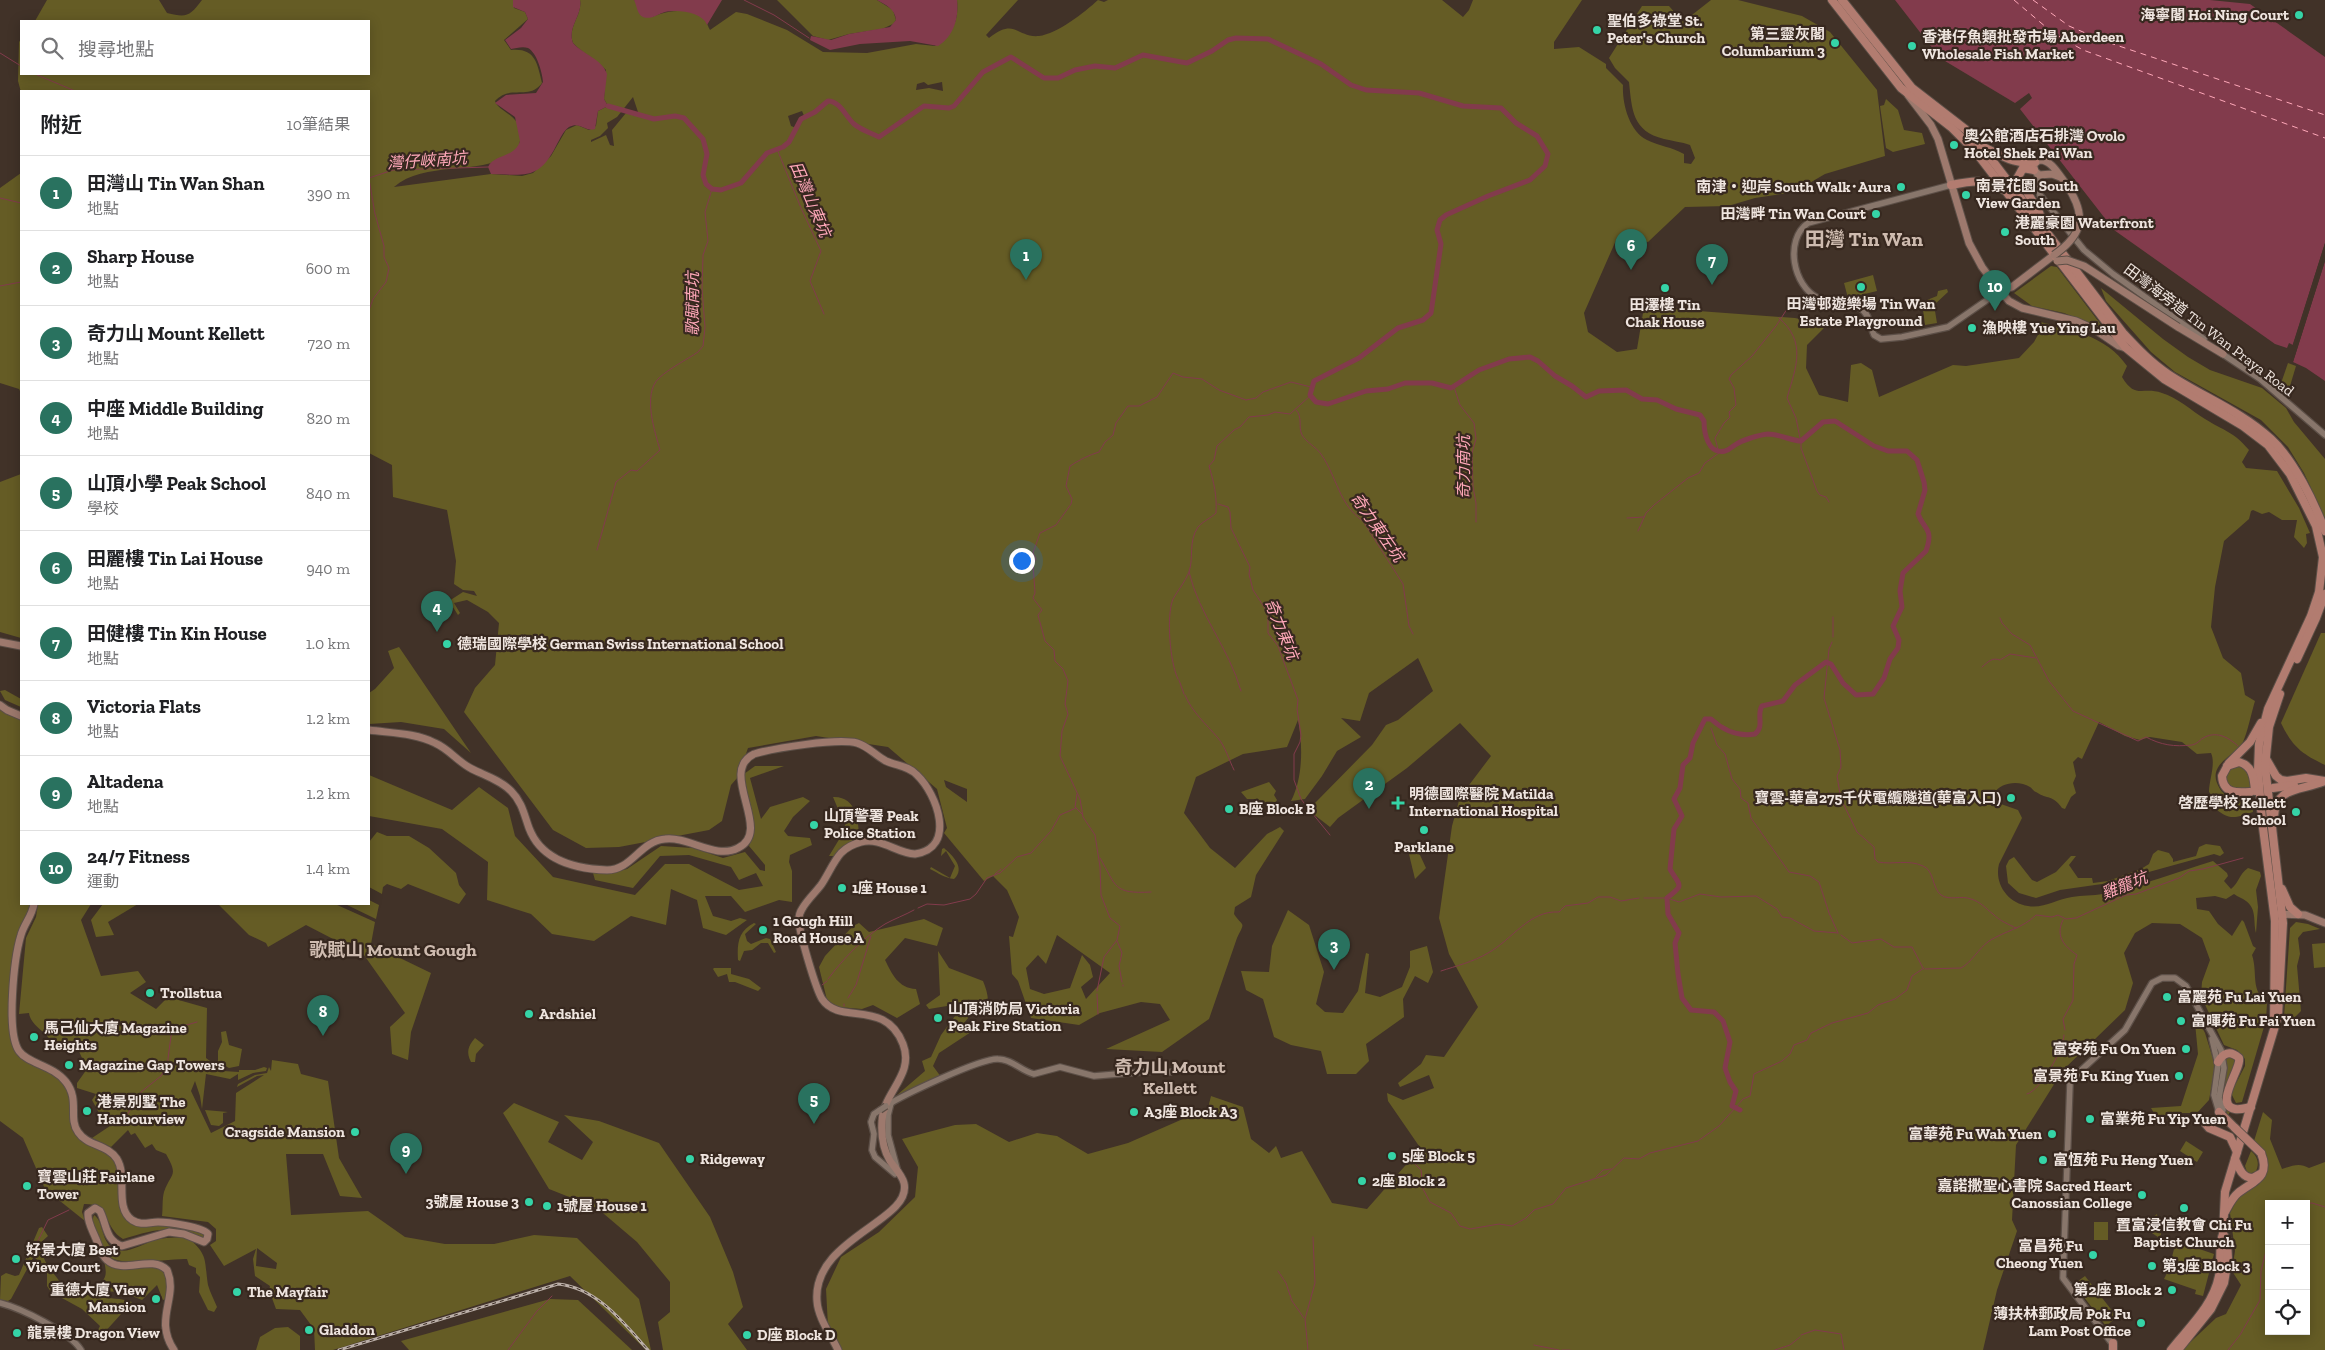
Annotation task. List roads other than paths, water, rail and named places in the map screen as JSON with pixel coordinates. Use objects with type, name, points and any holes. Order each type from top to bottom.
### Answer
[{"type":"main road","points":[[1832,0],[1930,125],[1938,139],[1969,243],[1982,266],[2009,301],[2022,308],[2076,321],[2094,329],[2126,348],[2164,379],[2244,426],[2268,445],[2290,474],[2316,526],[2323,557],[2319,592],[2265,717],[2250,742],[2224,770],[2222,780],[2227,789],[2238,793],[2250,792]]},
{"type":"main road","points":[[1842,0],[1909,84],[1965,129],[1982,147],[2123,333],[2141,352],[2166,373],[2248,421],[2271,439],[2287,458],[2318,514],[2325,531]]},
{"type":"main road","points":[[1908,95],[1968,142],[2126,348]]},
{"type":"main road","points":[[1982,147],[2009,160],[2060,177]]},
{"type":"main road","points":[[2000,291],[2012,286],[2054,255],[2072,239],[2080,226],[2078,204],[2066,184],[2044,159],[2039,171]]},
{"type":"main road","points":[[2044,228],[2039,212],[2018,177],[2023,168],[2039,171],[2049,169],[2049,164]]},
{"type":"main road","points":[[1952,185],[1980,180],[1991,183],[2005,191]]},
{"type":"main road","points":[[2044,263],[2067,260],[2084,266],[2222,354]]},
{"type":"main road","points":[[2170,1350],[2206,1308],[2214,1293],[2221,1270],[2220,1240],[2223,1234],[2225,1192],[2274,1026],[2277,1022],[2279,1007],[2278,914],[2280,885],[2265,772],[2265,757],[2271,721],[2277,701],[2316,618],[2325,594]]},
{"type":"main road","points":[[0,642],[20,646]]},
{"type":"main road","points":[[0,705],[20,716]]},
{"type":"main road","points":[[2265,717],[2258,757],[2262,820],[2267,860],[2278,914]]},
{"type":"main road","points":[[370,730],[420,738],[441,746],[461,762],[495,779],[512,792],[523,808],[534,838],[550,854],[571,865],[605,870],[623,866],[646,845],[660,839],[678,839],[723,851],[734,850],[742,846],[749,837],[750,826],[741,772],[745,761],[754,754],[833,742],[851,742],[863,746],[885,760],[916,773],[934,803],[940,818],[939,836],[933,846],[915,854],[873,841],[850,846],[840,854],[816,892],[804,906],[798,921],[819,991],[825,1002],[838,1011],[868,1014],[882,1019],[894,1029],[903,1043],[906,1055],[905,1070],[901,1079],[884,1104],[882,1122],[886,1151],[905,1188],[900,1204],[836,1253],[828,1264],[821,1280],[817,1297],[817,1306],[838,1350]]},
{"type":"main road","points":[[2265,757],[2276,776],[2281,780],[2306,778],[2325,781]]},
{"type":"main road","points":[[2224,770],[2231,764],[2240,762],[2250,769],[2262,820]]},
{"type":"main road","points":[[2273,788],[2325,781]]},
{"type":"main road","points":[[2272,825],[2278,799],[2284,794],[2309,788],[2325,781]]},
{"type":"main road","points":[[2280,885],[2288,904],[2298,914]]},
{"type":"main road","points":[[34,905],[32,914],[20,937],[12,992],[14,1031],[18,1049],[25,1056],[52,1069],[67,1082],[74,1097],[74,1120],[77,1131],[85,1140],[109,1150],[120,1165],[124,1204],[129,1217],[139,1223],[160,1222],[201,1228],[208,1234],[208,1239],[204,1242],[184,1234],[169,1232],[122,1246],[107,1234],[100,1211],[95,1208],[88,1213],[92,1230],[107,1260],[121,1265],[158,1264],[167,1270],[170,1285],[165,1331],[174,1350]]},
{"type":"main road","points":[[2278,914],[2298,914],[2316,918],[2325,923]]},
{"type":"main road","points":[[2220,1058],[2232,1054],[2240,1062],[2228,1089],[2230,1106],[2235,1109],[2251,1107]]},
{"type":"main road","points":[[2221,1111],[2235,1128],[2261,1153],[2263,1170],[2256,1182],[2236,1195],[2223,1215]]},
{"type":"main road","points":[[2204,1122],[2209,1128],[2230,1137],[2241,1172],[2248,1178],[2255,1177],[2263,1170]]},
{"type":"main road","points":[[2178,1350],[2207,1314],[2220,1294],[2228,1260],[2227,1240],[2223,1234]]},
{"type":"street","name":"田灣海旁道 Tin Wan Praya Road","points":[[2039,171],[2040,195],[2079,244],[2099,263],[2222,354],[2260,379],[2325,435]]},
{"type":"street","points":[[1952,185],[1820,218],[1805,225],[1796,237],[1794,254],[1805,288],[1823,300],[1861,309],[1868,318],[1874,335],[1881,339],[1948,327],[2000,291]]},
{"type":"street","points":[[2114,1348],[2062,1278],[2070,1086],[2077,1074],[2127,1027],[2148,988],[2158,979],[2172,977],[2184,983],[2206,1025],[2224,1068],[2220,1098],[2221,1111]]},
{"type":"street","points":[[897,1173],[873,1154],[874,1134],[871,1122],[874,1114],[889,1104],[928,1085],[994,1059],[1010,1062],[1034,1074],[1060,1066],[1098,1076],[1154,1071],[1170,1072]]},
{"type":"street","points":[[889,1104],[888,1135],[897,1173]]},
{"type":"street","points":[[0,1303],[37,1317],[74,1342],[81,1350]]},
{"type":"waterway","points":[[744,0],[774,15],[809,38]]},
{"type":"waterway","points":[[608,106],[654,119],[675,116],[684,118],[703,139],[707,154],[703,175],[706,184],[712,189],[721,190],[741,183],[767,153],[783,147],[789,142],[801,119],[815,112],[828,101],[839,106],[857,126],[879,137],[924,106],[949,108],[954,106],[983,72],[1011,57],[1044,78],[1058,78],[1075,70],[1095,66],[1115,68],[1143,55],[1187,63],[1212,51],[1228,40],[1236,38],[1268,39],[1321,64],[1351,85],[1366,90],[1419,93],[1463,106],[1501,108],[1516,123],[1537,136],[1548,154],[1545,166],[1530,180],[1488,196],[1446,215],[1440,220],[1437,230],[1441,244],[1431,313],[1423,320],[1398,328],[1359,358],[1314,381],[1310,395],[1316,402],[1328,404],[1366,391],[1388,389],[1405,383],[1432,383],[1451,388],[1479,370],[1509,359],[1530,357],[1586,397],[1599,391],[1626,390],[1642,399],[1657,400],[1676,409],[1700,415],[1704,421],[1708,442],[1715,450],[1719,451],[1728,450],[1738,443],[1768,434],[1801,441],[1823,422],[1835,421],[1874,446],[1888,451],[1907,451],[1917,460],[1924,482],[1925,490],[1918,514],[1929,533],[1929,538],[1926,551],[1903,573],[1900,591],[1902,607],[1893,626],[1899,640],[1898,648],[1890,659],[1884,678],[1873,694],[1856,695],[1843,683],[1831,664],[1826,662],[1795,685],[1783,701],[1762,706],[1760,709],[1760,724],[1755,734],[1737,733],[1726,729],[1711,719],[1705,719],[1693,743],[1690,758],[1683,765],[1680,788],[1674,799],[1682,816],[1674,829],[1670,869],[1679,885],[1667,898],[1668,914],[1679,933],[1675,943],[1682,998],[1691,1010],[1714,1012],[1723,1021],[1730,1042],[1725,1068],[1730,1082],[1736,1091],[1732,1106],[1740,1110]]},
{"type":"waterway","points":[[0,53],[20,65]]},
{"type":"waterway","points":[[37,75],[73,90]]},
{"type":"waterway","name":"田灣山東坑","points":[[777,149],[821,251],[810,281],[824,314]]},
{"type":"waterway","name":"灣仔峽南坑","points":[[370,178],[393,170],[488,167]]},
{"type":"waterway","points":[[370,185],[375,214],[384,246],[384,257],[389,268],[386,282],[373,299],[370,307]]},
{"type":"waterway","name":"歌賦南坑","points":[[597,550],[616,482],[631,470],[637,471],[660,450],[651,413],[651,393],[654,385],[663,374],[698,352],[703,346],[705,327],[702,289],[703,255],[708,241],[705,212],[712,189]]},
{"type":"waterway","points":[[0,198],[20,203]]},
{"type":"waterway","name":"灣仔峽南坑","points":[[0,286],[20,282]]},
{"type":"waterway","points":[[1638,531],[1646,513],[1654,505],[1688,478],[1699,473],[1705,463],[1719,453],[1715,438],[1730,417],[1729,412],[1736,405],[1734,388],[1729,379],[1731,375],[1752,356],[1789,306],[1802,298]]},
{"type":"waterway","points":[[1779,318],[1788,327],[1796,346],[1796,365],[1787,398],[1796,418],[1800,438]]},
{"type":"waterway","points":[[1097,991],[1104,957],[1117,940],[1120,926],[1110,918],[1101,895],[1100,867],[1095,835],[1083,817],[1080,799],[1060,756],[1062,731],[1068,714],[1065,704],[1068,681],[1063,669],[1055,661],[1054,650],[1045,641],[1038,615],[1042,610],[1033,598],[1035,593],[1033,563],[1036,559],[1033,553],[1040,533],[1056,525],[1071,504],[1072,499],[1066,486],[1070,466],[1099,452],[1105,442],[1113,435],[1116,423],[1128,406],[1139,406],[1157,397],[1173,373],[1183,377],[1202,379],[1219,390],[1246,400],[1256,398],[1263,392],[1291,382],[1311,387]]},
{"type":"waterway","name":"奇力南坑","points":[[1454,387],[1460,405],[1474,423],[1476,439],[1472,453],[1476,522]]},
{"type":"waterway","points":[[1178,679],[1175,672],[1170,639],[1171,607],[1173,599],[1189,572],[1195,533],[1200,525],[1216,513],[1215,489],[1209,466],[1214,460],[1217,446],[1249,417],[1268,415],[1275,412],[1290,414],[1311,395]]},
{"type":"waterway","name":"奇力東左坑","points":[[1296,410],[1299,416],[1302,435],[1321,454],[1343,499],[1363,521],[1403,584],[1409,626],[1413,634]]},
{"type":"waterway","points":[[1801,441],[1801,448],[1817,491],[1820,495],[1826,497],[1829,502]]},
{"type":"waterway","name":"奇力東坑","points":[[1218,504],[1228,507],[1231,528],[1250,567],[1249,574],[1253,590],[1268,613],[1268,633],[1278,646],[1298,700],[1297,709],[1301,735],[1294,754],[1294,780],[1301,799],[1310,811]]},
{"type":"waterway","points":[[1627,518],[1644,517]]},
{"type":"waterway","points":[[1189,572],[1200,603],[1236,675],[1241,691]]},
{"type":"waterway","points":[[1833,617],[1833,637]]},
{"type":"waterway","points":[[2000,618],[2012,634],[2030,645],[2049,681],[2073,711],[2138,741],[2146,737],[2162,744],[2185,746],[2194,744],[2210,735],[2219,735],[2231,740],[2238,746]]},
{"type":"waterway","points":[[1832,642],[1829,649],[1824,698],[1840,750],[1841,767],[1837,776],[1841,799],[1857,832],[1874,847],[1875,859],[1878,862],[1906,862],[1923,866],[1929,871],[1941,895],[1948,898],[1974,900],[1983,905],[1998,919],[2016,928]]},
{"type":"waterway","points":[[1982,667],[1990,661],[2000,660],[2010,654],[2036,658]]},
{"type":"waterway","points":[[1179,680],[1184,694]]},
{"type":"waterway","points":[[1185,695],[1195,712],[1220,741],[1234,770]]},
{"type":"waterway","points":[[1711,728],[1717,745],[1725,754],[1732,779],[1740,789],[1741,798],[1748,803],[1751,818],[1789,872],[1810,876],[1819,882],[1838,933]]},
{"type":"waterway","points":[[1077,794],[1075,807],[1082,814]]},
{"type":"waterway","points":[[918,908],[927,904],[944,905],[970,899],[976,894],[987,878],[1000,873],[1017,857],[1031,853],[1051,831],[1060,815],[1076,808]]},
{"type":"waterway","points":[[1312,813],[1330,835]]},
{"type":"waterway","points":[[1100,858],[1118,887],[1129,892],[1151,892]]},
{"type":"waterway","name":"雞籠坑","points":[[1925,969],[1961,968],[1989,941],[2025,923],[2036,915],[2052,917],[2058,915],[2066,919],[2076,918],[2126,895],[2136,894],[2179,878],[2189,871],[2243,858]]},
{"type":"waterway","points":[[995,874],[1001,869]]},
{"type":"waterway","points":[[1644,898],[1667,898],[1679,902],[1700,894],[1721,897],[1756,896],[1777,909],[1782,917],[1790,918],[1814,931],[1838,933]]},
{"type":"waterway","points":[[1441,971],[1482,956],[1497,947],[1530,921],[1548,913],[1559,912],[1565,906],[1588,903],[1598,897],[1610,897],[1621,901],[1639,898]]},
{"type":"waterway","points":[[828,979],[847,956],[869,935],[885,924],[914,910]]},
{"type":"waterway","points":[[2063,920],[2060,936],[2068,948],[2077,955],[2074,964],[2073,1000],[2063,1019],[2065,1030]]},
{"type":"waterway","points":[[1841,935],[1852,943],[1881,939],[1894,947],[1912,947],[1923,968]]},
{"type":"waterway","points":[[848,998],[856,985],[871,936]]},
{"type":"waterway","points":[[1117,941],[1122,953],[1119,966],[1122,982]]},
{"type":"waterway","points":[[1414,1163],[1421,1170],[1423,1189],[1430,1202],[1451,1213],[1460,1226],[1470,1229],[1499,1224],[1512,1226],[1526,1218],[1534,1210],[1553,1204],[1566,1188],[1606,1175],[1624,1158],[1639,1159],[1650,1153],[1698,1141],[1719,1126],[1743,1099],[1750,1096],[1754,1074],[1782,1061],[1790,1054],[1794,1045],[1807,1040],[1811,1033],[1832,1023],[1868,1013],[1878,1005],[1895,999],[1907,990],[1912,976],[1924,968]]},
{"type":"waterway","points":[[822,985],[827,981]]},
{"type":"waterway","points":[[1097,994],[1098,1014]]},
{"type":"waterway","points":[[127,1115],[141,1092],[161,1076],[167,1066],[171,1036],[180,1027],[197,1022]]},
{"type":"waterway","points":[[2027,1094],[2038,1085],[2050,1069],[2060,1050],[2064,1035]]},
{"type":"waterway","name":"雞籠坑","points":[[1408,1156],[1412,1160]]},
{"type":"waterway","points":[[1596,1177],[1603,1170],[1611,1169]]},
{"type":"waterway","points":[[2310,1203],[2325,1207]]},
{"type":"waterway","points":[[35,1247],[48,1220],[69,1210]]},
{"type":"waterway","points":[[1308,1350],[1305,1319],[1315,1283],[1313,1237]]},
{"type":"waterway","points":[[2228,1350],[2240,1335],[2260,1300],[2261,1271],[2268,1245]]},
{"type":"waterway","points":[[1278,1271],[1286,1283],[1292,1301],[1304,1318]]},
{"type":"waterway","points":[[508,1350],[537,1311],[552,1296]]},
{"type":"waterway","points":[[1801,1335],[1815,1330],[1841,1334],[1844,1350]]},
{"type":"waterway","points":[[1775,1350],[1790,1345],[1800,1337]]},
{"type":"waterway","points":[[1534,1345],[1559,1350]]},
{"type":"waterway","points":[[1562,1350],[1570,1350]]},
{"type":"railway","points":[[339,1350],[558,1284],[572,1287],[597,1299],[619,1318],[648,1350]]},
{"type":"place","name":"海寧閣 Hoi Ning Court","points":[[2299,15]]},
{"type":"place","name":"聖伯多祿堂 St. Peter's Church","points":[[1597,30]]},
{"type":"place","name":"第三靈灰閣 Columbarium 3","points":[[1835,43]]},
{"type":"place","name":"香港仔魚類批發市場 Aberdeen Wholesale Fish Market","points":[[1912,46]]},
{"type":"place","name":"奧公館酒店石排灣 Ovolo Hotel Shek Pai Wan","points":[[1954,145]]},
{"type":"place","name":"南津‧迎岸 South Walk･Aura","points":[[1901,187]]},
{"type":"place","name":"南景花園 South View Garden","points":[[1966,195]]},
{"type":"place","name":"田灣畔 Tin Wan Court","points":[[1876,214]]},
{"type":"place","name":"港麗豪園 Waterfront South","points":[[2005,232]]},
{"type":"place","name":"田麗樓 Tin Lai House","points":[[1631,270]]},
{"type":"place","name":"田灣山 Tin Wan Shan","points":[[1026,280]]},
{"type":"place","name":"田健樓 Tin Kin House","points":[[1712,285]]},
{"type":"place","name":"田灣邨遊樂場 Tin Wan Estate Playground","points":[[1861,287]]},
{"type":"place","name":"田澤樓 Tin Chak House","points":[[1665,288]]},
{"type":"place","name":"24/7 Fitness","points":[[1995,311]]},
{"type":"place","name":"漁映樓 Yue Ying Lau","points":[[1972,328]]},
{"type":"place","name":"中座 Middle Building","points":[[437,632]]},
{"type":"place","name":"德瑞國際學校 German Swiss International School","points":[[447,644]]},
{"type":"place","name":"寶雲-華富275千伏電纜隧道(華富入口)","points":[[2011,798]]},
{"type":"place","name":"明德國際醫院 Matilda International Hospital","points":[[1398,803]]},
{"type":"place","name":"B座 Block B","points":[[1229,809]]},
{"type":"place","name":"Sharp House","points":[[1369,809]]},
{"type":"place","name":"啓歷學校 Kellett School","points":[[2296,812]]},
{"type":"place","name":"山頂警署 Peak Police Station","points":[[814,825]]},
{"type":"place","name":"Parklane","points":[[1424,830]]},
{"type":"place","name":"1座 House 1","points":[[842,888]]},
{"type":"place","name":"1 Gough Hill Road House A","points":[[763,930]]},
{"type":"place","name":"奇力山 Mount Kellett","points":[[1334,970]]},
{"type":"place","name":"Trollstua","points":[[150,993]]},
{"type":"place","name":"富麗苑 Fu Lai Yuen","points":[[2167,997]]},
{"type":"place","name":"Ardshiel","points":[[529,1014]]},
{"type":"place","name":"山頂消防局 Victoria Peak Fire Station","points":[[938,1018]]},
{"type":"place","name":"富暉苑 Fu Fai Yuen","points":[[2181,1021]]},
{"type":"place","name":"Victoria Flats","points":[[323,1036]]},
{"type":"place","name":"馬己仙大廈 Magazine Heights","points":[[34,1037]]},
{"type":"place","name":"富安苑 Fu On Yuen","points":[[2186,1049]]},
{"type":"place","name":"Magazine Gap Towers","points":[[69,1065]]},
{"type":"place","name":"富景苑 Fu King Yuen","points":[[2179,1076]]},
{"type":"place","name":"港景別墅 The Harbourview","points":[[87,1111]]},
{"type":"place","name":"A3座 Block A3","points":[[1134,1112]]},
{"type":"place","name":"富業苑 Fu Yip Yuen","points":[[2090,1119]]},
{"type":"place","name":"山頂小學 Peak School","points":[[814,1124]]},
{"type":"place","name":"Cragside Mansion","points":[[355,1132]]},
{"type":"place","name":"富華苑 Fu Wah Yuen","points":[[2052,1134]]},
{"type":"place","name":"5座 Block 5","points":[[1392,1156]]},
{"type":"place","name":"Ridgeway","points":[[690,1159]]},
{"type":"place","name":"富恆苑 Fu Heng Yuen","points":[[2043,1160]]},
{"type":"place","name":"Altadena","points":[[406,1174]]},
{"type":"place","name":"2座 Block 2","points":[[1362,1181]]},
{"type":"place","name":"寶雲山莊 Fairlane Tower","points":[[27,1186]]},
{"type":"place","name":"嘉諾撒聖心書院 Sacred Heart Canossian College","points":[[2142,1195]]},
{"type":"place","name":"3號屋 House 3","points":[[529,1202]]},
{"type":"place","name":"1號屋 House 1","points":[[547,1206]]},
{"type":"place","name":"置富浸信教會 Chi Fu Baptist Church","points":[[2184,1208]]},
{"type":"place","name":"富昌苑 Fu Cheong Yuen","points":[[2093,1255]]},
{"type":"place","name":"好景大廈 Best View Court","points":[[16,1259]]},
{"type":"place","name":"第3座 Block 3","points":[[2152,1266]]},
{"type":"place","name":"第2座 Block 2","points":[[2172,1290]]},
{"type":"place","name":"The Mayfair","points":[[237,1292]]},
{"type":"place","name":"重德大廈 View Mansion","points":[[156,1299]]},
{"type":"place","name":"薄扶林郵政局 Pok Fu Lam Post Office","points":[[2141,1323]]},
{"type":"place","name":"Gladdon","points":[[309,1330]]},
{"type":"place","name":"龍景樓 Dragon View","points":[[17,1333]]},
{"type":"place","name":"D座 Block D","points":[[747,1335]]},
{"type":"district","name":"田灣 Tin Wan","points":[[1864,239]]},
{"type":"district","name":"歌賦山 Mount Gough","points":[[393,950]]},
{"type":"district","name":"奇力山 Mount Kellett","points":[[1170,1077]]}]
